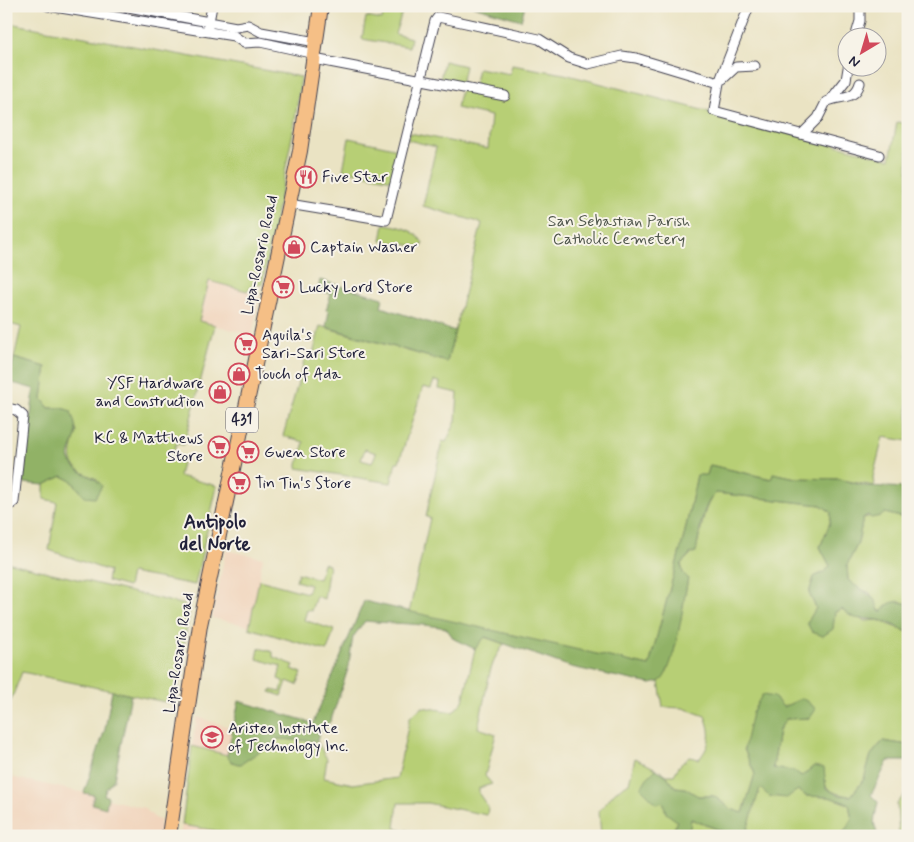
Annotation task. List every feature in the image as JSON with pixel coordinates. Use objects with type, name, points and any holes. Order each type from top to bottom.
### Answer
[{"type":"main road","name":"Lipa-Rosario Road","points":[[169,836],[203,610],[305,125],[321,6]]},
{"type":"street","points":[[48,6],[207,32],[235,31],[248,25],[261,32],[315,52]]},
{"type":"street","points":[[123,6],[209,22],[235,31],[244,43],[260,42],[315,52],[420,79],[505,96]]},
{"type":"street","points":[[207,32],[212,6]]},
{"type":"street","points":[[749,6],[719,83],[714,111],[878,155]]},
{"type":"street","points":[[858,28],[860,6]]},
{"type":"street","points":[[289,204],[386,220],[420,79],[435,21],[438,17],[539,39],[569,58],[588,64],[622,56],[636,58],[719,83]]},
{"type":"street","points":[[260,42],[261,32]]},
{"type":"street","points":[[719,83],[736,67],[755,66]]},
{"type":"street","points":[[831,100],[846,78]]},
{"type":"street","points":[[802,134],[818,118],[826,102],[853,95],[856,93],[860,83]]},
{"type":"street","points":[[6,408],[16,410],[23,416],[14,502],[10,505],[6,504]]},
{"type":"shaded area","points":[[209,280],[260,295],[252,335],[199,321]]},
{"type":"shaded area","points":[[226,550],[263,558],[249,626],[212,618]]},
{"type":"shaded area","name":"Aristeo Institute of Technology Inc.","points":[[197,717],[233,728],[227,755],[192,746]]},
{"type":"shaded area","points":[[6,776],[94,795],[92,804],[106,808],[108,799],[144,808],[156,819],[161,820],[159,836],[6,836]]},
{"type":"shaded area","points":[[182,825],[249,836],[180,836]]},
{"type":"green space","points":[[384,6],[404,6],[395,34],[411,38],[409,47],[362,39],[366,17],[382,20]]},
{"type":"green space","points":[[473,6],[525,6],[521,20]]},
{"type":"green space","points":[[9,23],[301,77],[294,127],[262,285],[254,283],[247,291],[209,281],[199,321],[215,325],[184,445],[176,444],[173,455],[183,458],[179,476],[217,486],[195,585],[131,573],[128,587],[107,581],[109,571],[49,550],[57,502],[44,499],[44,485],[62,476],[72,481],[85,497],[97,479],[80,471],[72,462],[72,449],[77,432],[62,408],[49,408],[42,399],[46,367],[14,358],[21,327],[6,323],[6,36]]},
{"type":"green space","points":[[444,61],[465,66],[461,84],[440,80]]},
{"type":"green space","name":"San Sebastian Parish Catholic Cemetery","points":[[512,65],[564,74],[890,159],[897,122],[908,124],[908,441],[883,437],[873,477],[874,486],[838,479],[796,478],[773,473],[772,479],[710,465],[707,476],[697,475],[684,536],[649,666],[409,613],[430,518],[426,517],[442,441],[446,442],[456,421],[458,393],[439,389],[440,382],[434,381],[431,389],[423,387],[399,462],[396,462],[391,483],[297,468],[304,442],[283,436],[305,358],[312,359],[320,326],[447,362],[482,223],[423,206],[436,147],[408,140],[410,133],[488,149],[491,116],[456,108],[461,90],[474,87],[478,68],[510,74]],"holes":[[[365,449],[376,453],[372,463],[361,460]]]},
{"type":"green space","points":[[349,138],[398,149],[392,180],[343,170]]},
{"type":"green space","points":[[384,224],[401,227],[416,234],[423,243],[422,247],[381,241]]},
{"type":"green space","points":[[320,280],[383,298],[381,307],[455,331],[447,362],[326,327],[329,311],[326,310],[331,294],[318,290]]},
{"type":"green space","points":[[14,358],[46,367],[42,399],[49,408],[62,408],[71,411],[76,434],[70,451],[70,459],[75,467],[95,479],[102,486],[95,498],[85,497],[72,481],[62,476],[44,485],[23,483],[34,389],[9,382]]},
{"type":"green space","points":[[710,465],[771,479],[773,473],[796,478],[838,479],[866,486],[908,488],[908,519],[885,513],[881,516],[871,518],[868,515],[863,518],[858,543],[847,565],[848,580],[871,596],[879,611],[882,611],[893,602],[908,604],[908,632],[890,623],[855,618],[842,609],[835,612],[833,629],[823,636],[812,632],[807,623],[816,608],[809,593],[814,577],[824,572],[830,566],[820,547],[830,523],[831,512],[821,505],[716,493],[711,498],[704,512],[696,552],[690,554],[681,564],[683,573],[688,578],[682,615],[669,668],[664,677],[657,683],[651,684],[571,667],[485,637],[475,649],[454,639],[446,628],[365,621],[353,637],[348,669],[331,720],[326,727],[320,730],[317,741],[278,739],[241,764],[232,762],[229,759],[227,755],[239,701],[313,723],[364,601],[649,666],[684,536],[697,475],[707,475]]},
{"type":"green space","points":[[716,493],[821,505],[831,512],[830,523],[820,547],[830,566],[824,572],[814,577],[809,593],[816,608],[814,615],[842,609],[865,621],[878,620],[908,632],[908,745],[883,741],[871,755],[864,779],[851,796],[837,793],[828,788],[814,766],[802,776],[792,771],[773,768],[779,730],[786,719],[810,718],[793,704],[783,707],[774,697],[744,749],[755,774],[743,813],[731,809],[714,796],[697,796],[685,788],[675,787],[666,775],[674,775],[679,766],[689,757],[699,759],[706,749],[709,739],[709,728],[705,716],[683,708],[663,707],[659,682],[670,664],[681,618],[688,578],[683,573],[681,564],[691,554],[697,544],[708,503]]},
{"type":"green space","points":[[885,513],[908,519],[908,604],[898,601],[879,611],[870,593],[856,587],[848,580],[847,565],[858,543],[863,518]]},
{"type":"green space","points":[[6,562],[185,605],[184,612],[189,613],[175,704],[22,672],[6,713]]},
{"type":"green space","points":[[323,563],[329,565],[324,599],[316,596],[311,611],[307,610],[304,620],[334,630],[327,651],[249,628],[259,580],[307,593],[310,585],[296,581],[298,573],[319,579]]},
{"type":"green space","points":[[484,637],[504,644],[495,658],[490,672],[478,728],[496,734],[485,776],[492,784],[479,788],[479,794],[488,807],[487,815],[427,803],[398,803],[395,828],[439,836],[249,836],[182,825],[192,746],[227,755],[238,764],[278,739],[317,741],[327,759],[324,778],[353,784],[397,778],[410,717],[422,707],[453,712],[463,701],[475,649]]},
{"type":"green space","points":[[259,648],[273,652],[273,657],[294,665],[292,669],[302,673],[297,685],[287,681],[282,696],[270,692],[271,690],[281,692],[283,681],[278,679],[281,666],[257,659]]},
{"type":"green space","points":[[112,691],[131,695],[114,779],[104,795],[108,797],[106,808],[92,804],[94,795],[84,793],[105,729]]},
{"type":"green space","points":[[762,695],[774,697],[783,707],[803,698],[816,709],[810,718],[786,719],[779,730],[773,768],[792,771],[802,776],[814,766],[824,768],[826,788],[838,795],[851,796],[864,779],[871,755],[883,741],[908,745],[908,761],[888,761],[871,795],[878,802],[874,822],[877,834],[882,836],[841,836],[852,820],[849,804],[829,797],[806,796],[798,790],[786,798],[769,796],[760,788],[746,834],[727,833],[691,819],[689,836],[671,836],[677,821],[666,813],[663,802],[657,804],[641,788],[647,778],[656,769],[666,775],[675,787],[685,788],[698,796],[714,796],[731,809],[743,813],[755,774],[744,749],[752,713]]},
{"type":"green space","points":[[635,758],[656,769],[647,778],[678,821],[671,836],[601,836],[599,811],[615,792],[629,783]]},
{"type":"green space","points":[[759,788],[798,790],[806,796],[829,797],[849,804],[852,820],[841,836],[689,836],[690,819],[727,833],[746,834]]},
{"type":"green space","points":[[908,790],[908,836],[899,836],[897,804]]},
{"type":"place","name":"Five Star","points":[[306,177]]},
{"type":"place","name":"Captain Washer","points":[[294,247]]},
{"type":"place","name":"Lucky Lord Store","points":[[283,287]]},
{"type":"place","name":"Aguila's Sari-Sari Store","points":[[246,344]]},
{"type":"place","name":"Touch of Ada","points":[[239,374]]},
{"type":"place","name":"YSF Hardware and Construction","points":[[220,392]]},
{"type":"place","name":"KC & Matthews Store","points":[[219,447]]},
{"type":"place","name":"Gwen Store","points":[[248,452]]},
{"type":"place","name":"Tin Tin's Store","points":[[239,483]]},
{"type":"place","name":"Aristeo Institute of Technology Inc.","points":[[212,737]]},
{"type":"district","name":"Antipolo del Norte","points":[[215,533]]}]
